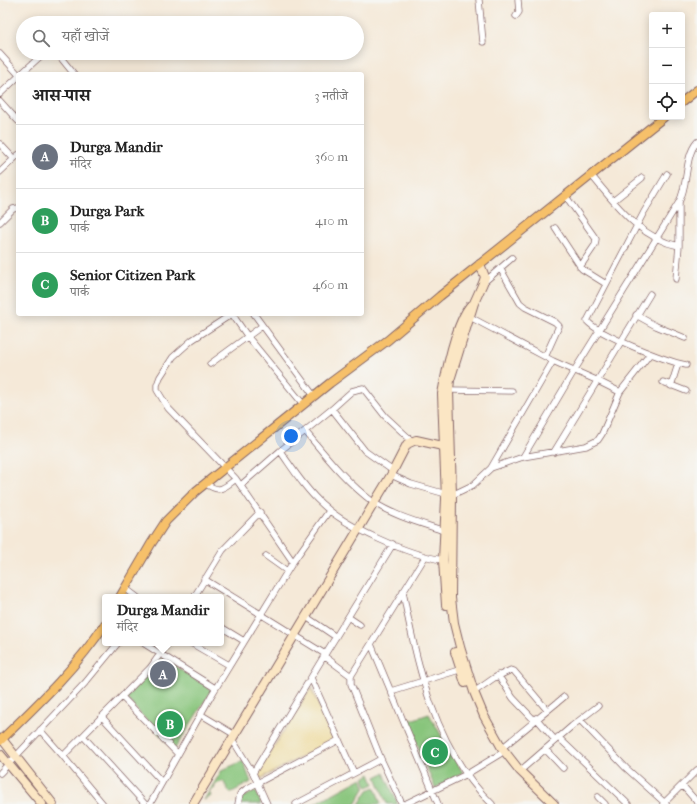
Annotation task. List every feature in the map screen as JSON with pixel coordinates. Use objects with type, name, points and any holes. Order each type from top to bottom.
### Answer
[{"type":"main road","points":[[685,100],[697,90]]},
{"type":"main road","points":[[122,594],[166,521],[180,505],[303,404],[388,340],[565,195],[660,120]]},
{"type":"main road","points":[[1,740],[68,671],[94,641],[102,629]]},
{"type":"street","points":[[479,0],[483,42]]},
{"type":"street","points":[[516,16],[519,12],[518,0]]},
{"type":"street","points":[[0,54],[16,72]]},
{"type":"street","points":[[24,72],[37,60]]},
{"type":"street","points":[[63,60],[72,72]]},
{"type":"street","points":[[0,94],[16,79]]},
{"type":"street","points":[[0,101],[16,118]]},
{"type":"street","points":[[523,457],[574,371],[679,202],[686,186],[690,155],[697,142]]},
{"type":"street","points":[[0,144],[16,157],[0,172]]},
{"type":"street","points":[[667,174],[637,224],[587,319],[588,323],[600,330],[650,354],[678,364],[686,365]]},
{"type":"street","points":[[591,175],[625,215],[657,238],[679,246]]},
{"type":"street","points":[[613,201],[642,178]]},
{"type":"street","points":[[565,195],[596,239],[595,246],[580,267]]},
{"type":"street","points":[[676,278],[679,246],[679,202]]},
{"type":"street","points":[[0,222],[16,209]]},
{"type":"street","points":[[555,228],[580,267],[588,274],[606,284]]},
{"type":"street","points":[[483,283],[512,258]]},
{"type":"street","points":[[447,447],[450,380],[474,303],[485,277],[480,264]]},
{"type":"street","points":[[500,268],[520,302],[525,307],[555,322],[559,326],[545,357]]},
{"type":"street","points":[[554,452],[596,380],[650,294]]},
{"type":"street","points":[[474,303],[469,308],[463,321],[445,377],[442,394],[447,447],[451,598],[454,624],[465,669],[484,716],[501,751],[554,804]]},
{"type":"street","points":[[229,316],[178,351],[164,368],[157,385],[159,396],[168,408],[241,485],[293,562]]},
{"type":"street","points":[[233,316],[248,337],[303,404]]},
{"type":"street","points":[[255,316],[314,396]]},
{"type":"street","points":[[636,316],[685,338]]},
{"type":"street","points":[[470,317],[553,362],[620,392]]},
{"type":"street","points":[[210,364],[262,326]]},
{"type":"street","points":[[491,468],[523,457],[586,446],[598,440],[620,392],[650,354]]},
{"type":"street","points":[[332,409],[365,451],[392,473],[410,484],[449,495],[473,485],[491,468],[553,362]]},
{"type":"street","points":[[671,386],[678,364]]},
{"type":"street","points":[[663,382],[686,391]]},
{"type":"street","points":[[241,485],[352,391],[362,388],[385,416],[412,441]]},
{"type":"street","points":[[449,390],[512,391]]},
{"type":"street","points":[[305,431],[339,471],[374,502],[390,511],[444,531]]},
{"type":"street","points":[[193,804],[392,473],[404,447],[412,441],[419,440],[447,447]]},
{"type":"street","points":[[280,451],[313,495],[330,511],[358,529],[425,557],[443,560]]},
{"type":"street","points":[[205,483],[214,490],[220,490],[236,479]]},
{"type":"street","points":[[449,495],[444,531],[443,560],[448,619],[460,670],[479,716],[501,751],[547,804]]},
{"type":"street","points":[[150,804],[215,688],[260,614],[293,562],[330,511]]},
{"type":"street","points":[[196,594],[222,550],[260,512]]},
{"type":"street","points":[[253,774],[393,544]]},
{"type":"street","points":[[266,556],[287,571]]},
{"type":"street","points":[[425,557],[351,676],[351,684],[381,759],[403,804],[467,774],[501,751],[535,719],[564,697]]},
{"type":"street","points":[[204,578],[294,634],[325,655],[351,676]]},
{"type":"street","points":[[125,588],[132,594]]},
{"type":"street","points":[[403,592],[422,682],[441,727],[467,774],[492,804]]},
{"type":"street","points":[[305,616],[336,637]]},
{"type":"street","points":[[348,617],[360,625]]},
{"type":"street","points":[[224,629],[244,641]]},
{"type":"street","points":[[371,644],[438,804]]},
{"type":"street","points":[[0,773],[89,678],[116,646]]},
{"type":"street","points":[[148,646],[215,688]]},
{"type":"street","points":[[63,756],[150,668],[166,646]]},
{"type":"street","points":[[196,646],[229,665]]},
{"type":"street","points":[[391,691],[460,670]]},
{"type":"street","points":[[474,692],[498,675],[508,670],[514,671],[547,710]]},
{"type":"street","points":[[498,675],[513,698],[628,804]]},
{"type":"street","points":[[311,678],[354,773]]},
{"type":"street","points":[[122,697],[178,754]]},
{"type":"street","points":[[520,771],[598,706]]},
{"type":"street","points":[[200,714],[234,737],[267,804]]},
{"type":"street","points":[[102,717],[162,782]]},
{"type":"street","points":[[580,720],[626,768],[665,803],[697,770]]},
{"type":"street","points":[[40,730],[103,804]]},
{"type":"street","points":[[83,736],[145,804]]},
{"type":"street","points":[[1,740],[53,804]]},
{"type":"street","points":[[238,804],[240,794],[339,740]]},
{"type":"street","points":[[545,749],[563,768]]},
{"type":"street","points":[[0,754],[42,804]]},
{"type":"street","points":[[296,804],[381,759]]},
{"type":"street","points":[[682,785],[697,802]]},
{"type":"street","points":[[598,797],[605,804]]},
{"type":"green space","points":[[162,658],[212,690],[174,750],[126,698]]},
{"type":"green space","points":[[429,714],[463,773],[435,788],[408,721]]},
{"type":"green space","points":[[243,761],[251,782],[230,793],[223,781],[214,785],[215,788],[209,792],[211,796],[204,800],[222,770]]},
{"type":"green space","points":[[384,773],[398,804],[387,804],[376,777]]},
{"type":"green space","points":[[370,774],[374,784],[367,787],[364,778]]},
{"type":"green space","points":[[362,778],[365,787],[355,804],[314,804]]},
{"type":"green space","points":[[375,787],[381,804],[359,804],[368,790]]},
{"type":"green space","points":[[256,791],[261,804],[240,804],[242,798]]},
{"type":"sand","points":[[311,688],[334,740],[260,779],[257,773]]},
{"type":"place","name":"Durga Mandir","points":[[163,674]]},
{"type":"place","name":"Durga Park","points":[[170,724]]},
{"type":"place","name":"Senior Citizen Park","points":[[435,752]]}]
